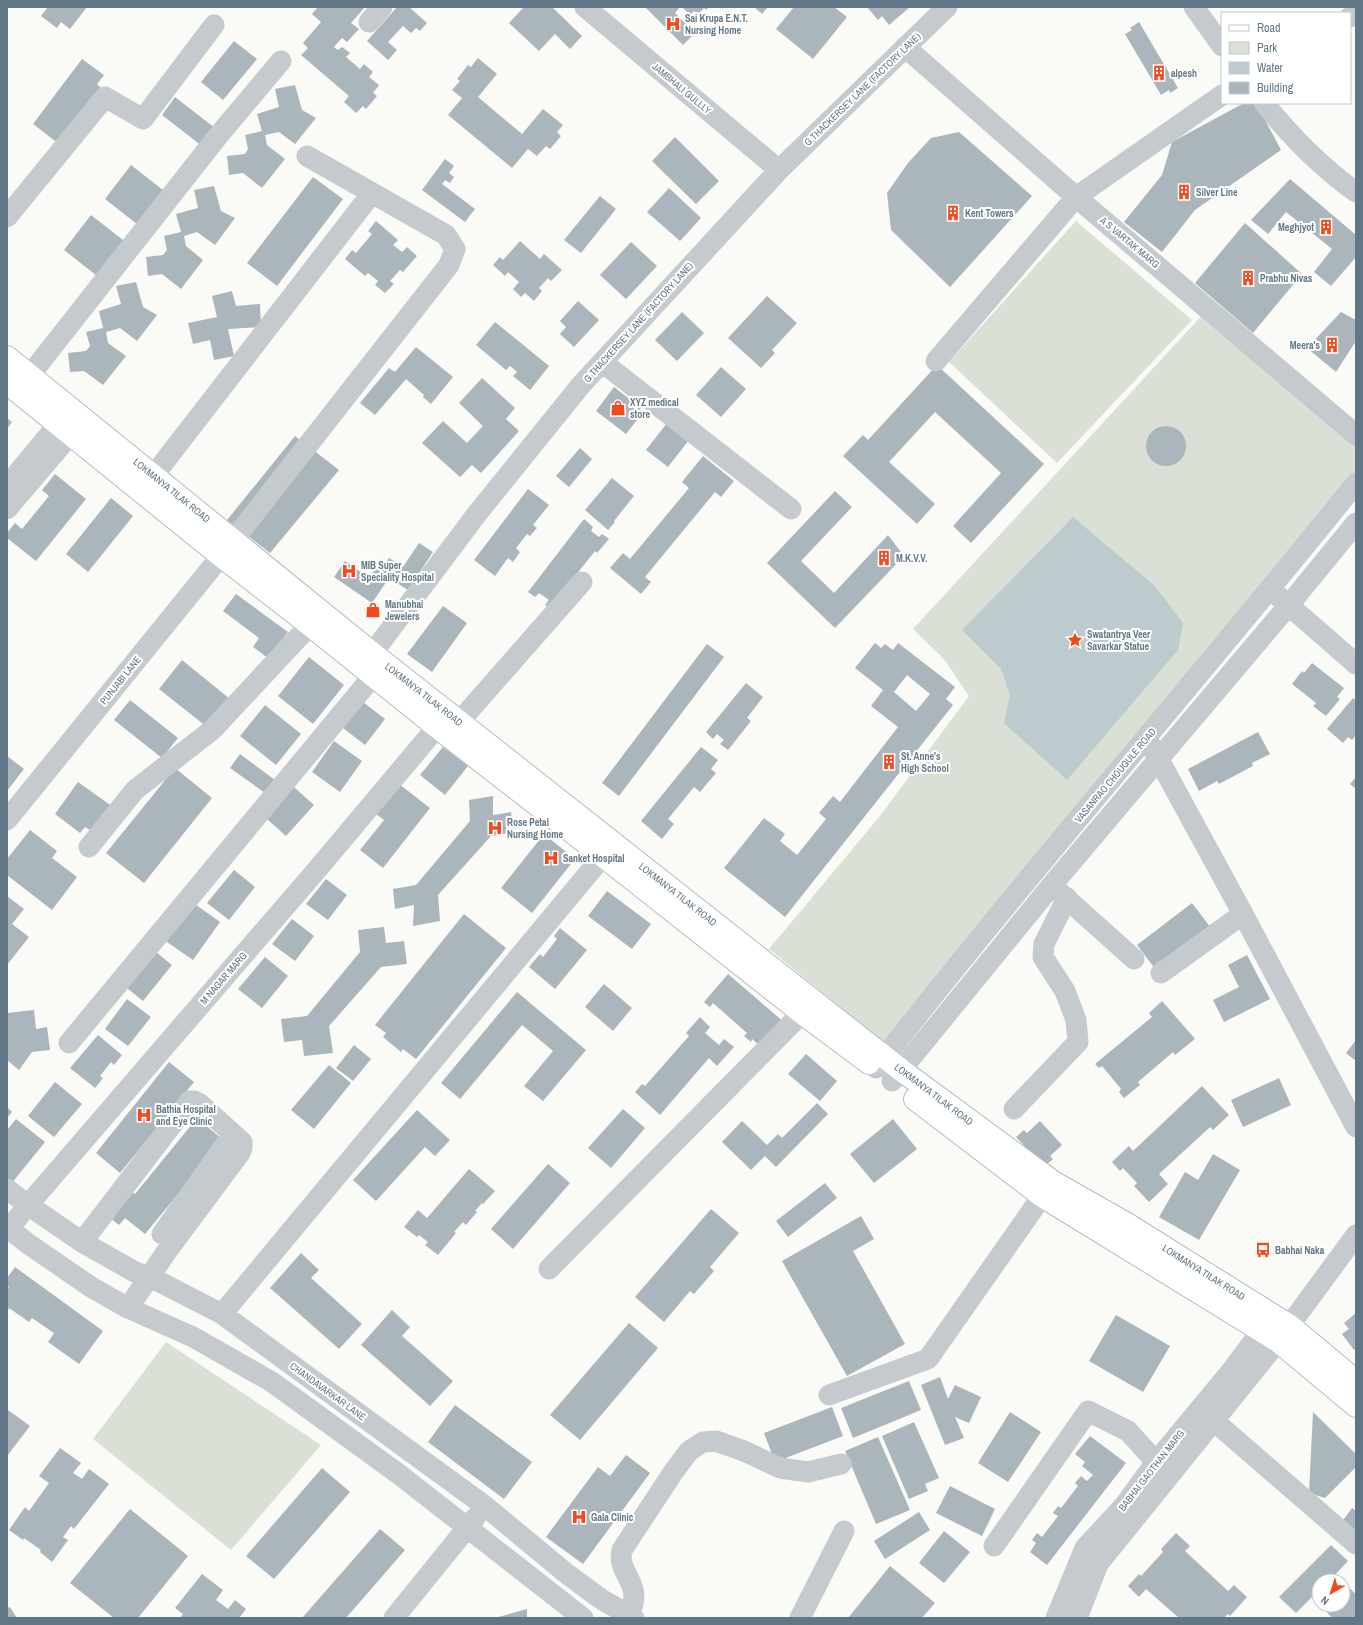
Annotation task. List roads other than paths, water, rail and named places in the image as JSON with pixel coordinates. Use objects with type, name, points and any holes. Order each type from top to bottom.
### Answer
[{"type":"main road","name":"LOKMANYA TILAK ROAD","points":[[7,357],[30,375],[71,421],[369,665],[437,727],[802,1014],[889,1069]]},
{"type":"main road","name":"LOKMANYA TILAK ROAD","points":[[7,383],[71,421],[154,475],[227,548],[310,625],[369,665],[460,722],[889,1069],[1047,1189],[1356,1381]]},
{"type":"main road","name":"LOKMANYA TILAK ROAD","points":[[1047,1189],[1127,1224],[1276,1332],[1356,1406]]},
{"type":"street","name":"JAMBHALI GULLLY","points":[[585,7],[779,170]]},
{"type":"street","points":[[1194,7],[1221,45]]},
{"type":"street","name":"G THACKERSEY LANE (FACTORY LANE)","points":[[69,1043],[369,665],[476,515],[581,385],[779,170],[905,47],[938,10]]},
{"type":"street","points":[[7,217],[105,97],[143,119],[214,25]]},
{"type":"street","name":"A S VARTAK MARG","points":[[905,47],[1076,197],[1356,435]]},
{"type":"street","points":[[30,375],[213,142],[281,61]]},
{"type":"street","points":[[936,361],[1076,197],[1221,96]]},
{"type":"street","points":[[1265,104],[1285,129],[1310,153],[1356,192]]},
{"type":"street","points":[[154,475],[372,193],[307,156]]},
{"type":"street","name":"PUNJABI LANE","points":[[7,820],[227,548],[449,265],[455,249],[446,235],[372,193]]},
{"type":"street","points":[[602,362],[791,509]]},
{"type":"street","points":[[7,486],[71,421]]},
{"type":"street","points":[[7,509],[71,421]]},
{"type":"street","name":"VASANRAO CHOUGULE ROAD","points":[[889,1069],[1025,883],[1356,484]]},
{"type":"street","points":[[889,1069],[1059,891],[1159,758],[1288,606],[1356,523]]},
{"type":"street","points":[[460,722],[582,582]]},
{"type":"street","points":[[1270,589],[1356,664]]},
{"type":"street","points":[[89,847],[135,790],[212,730],[310,625]]},
{"type":"street","name":"M NAGAR MARG","points":[[8,1229],[315,872],[437,727]]},
{"type":"street","points":[[1146,738],[1159,758],[1356,1128]]},
{"type":"street","points":[[222,1314],[603,856]]},
{"type":"street","points":[[1059,891],[1134,958]]},
{"type":"street","points":[[1014,1109],[1078,1042],[1076,1020],[1065,991],[1043,957],[1044,944],[1059,891]]},
{"type":"street","points":[[1161,973],[1243,914]]},
{"type":"street","points":[[549,1269],[802,1014]]},
{"type":"street","points":[[82,1242],[190,1101],[200,1104],[242,1142],[240,1153],[167,1251],[142,1275],[128,1308]]},
{"type":"street","name":"CHANDAVARKAR LANE","points":[[7,1189],[82,1242],[142,1275],[222,1314],[486,1506],[567,1574],[601,1599],[631,1617]]},
{"type":"street","points":[[829,1395],[928,1358],[1047,1189]]},
{"type":"street","points":[[8,1229],[91,1287],[128,1308],[193,1337],[272,1382],[400,1475],[583,1618]]},
{"type":"street","points":[[1276,1332],[1356,1235]]},
{"type":"street","name":"BABHAI GAOTHAN MARG","points":[[1056,1618],[1086,1548],[1124,1506],[1214,1421],[1276,1332]]},
{"type":"street","name":"BABHAI GAOTHAN MARG","points":[[1077,1618],[1098,1564],[1162,1469],[1233,1369],[1276,1332]]},
{"type":"street","points":[[994,1546],[1088,1411],[1128,1431],[1162,1469]]},
{"type":"street","points":[[1214,1421],[1356,1544]]},
{"type":"street","points":[[631,1617],[634,1606],[635,1592],[624,1569],[620,1556],[622,1550],[674,1471],[690,1451],[703,1442],[716,1441],[744,1451],[780,1468],[808,1472],[841,1464]]},
{"type":"street","points":[[394,1618],[486,1506]]},
{"type":"street","points":[[800,1618],[844,1531]]},
{"type":"water","points":[[1073,517],[1155,586],[1183,623],[1178,650],[1067,780],[1004,723],[1010,695],[1001,669],[962,630]]},
{"type":"place","name":"Sai Krupa E.N.T. Nursing Home","points":[[673,24]]},
{"type":"place","name":"alpesh","points":[[1159,73]]},
{"type":"place","name":"Silver Line","points":[[1184,192]]},
{"type":"place","name":"Kent Towers","points":[[953,213]]},
{"type":"place","name":"Meghjyot","points":[[1326,227]]},
{"type":"place","name":"Prabhu Nivas","points":[[1248,278]]},
{"type":"place","name":"Meera's","points":[[1332,345]]},
{"type":"place","name":"XYZ medical store","points":[[618,408]]},
{"type":"place","name":"M.K.V.V.","points":[[884,558]]},
{"type":"place","name":"MIB Super Speciality Hospital","points":[[349,571]]},
{"type":"place","name":"Manubhai Jewelers","points":[[373,610]]},
{"type":"place","name":"Swatantrya Veer Savarkar Statue","points":[[1075,640]]},
{"type":"place","name":"St. Anne's High School","points":[[889,762]]},
{"type":"place","name":"Rose Petal Nursing Home","points":[[495,828]]},
{"type":"place","name":"Sanket Hospital","points":[[551,858]]},
{"type":"place","name":"Bathia Hospital and Eye Clinic","points":[[144,1115]]},
{"type":"place","name":"Babhai Naka","points":[[1263,1250]]},
{"type":"place","name":"Gala Clinic","points":[[579,1517]]}]
